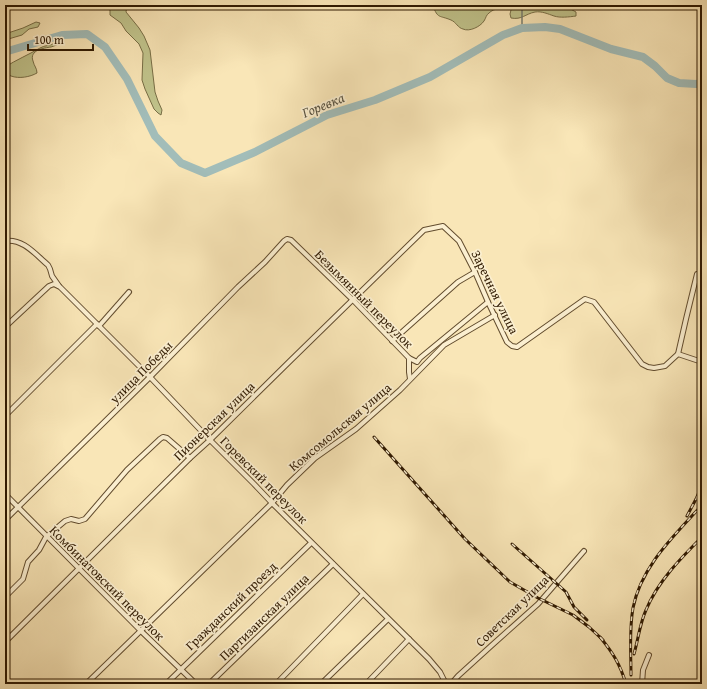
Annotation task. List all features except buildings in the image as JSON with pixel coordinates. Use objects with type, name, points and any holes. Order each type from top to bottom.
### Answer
[{"type":"street","name":"Заречная улица","points":[[443,226],[459,241],[507,342],[512,346],[517,346],[585,300],[590,300],[594,302],[642,364],[654,368],[665,366],[678,354]]},
{"type":"street","name":"Пионерская улица","points":[[5,642],[190,458],[424,230],[443,226]]},
{"type":"street","name":"Безымянный переулок","points":[[291,240],[353,300],[409,358],[410,379]]},
{"type":"street","name":"улица Победы","points":[[5,520],[150,378],[284,241],[291,240]]},
{"type":"street","name":"Горевский переулок","points":[[5,241],[15,241],[26,246],[48,265],[52,276],[60,287],[272,503],[429,659],[440,672],[446,684]]},
{"type":"street","points":[[392,341],[458,282],[475,272]]},
{"type":"street","points":[[697,274],[678,354],[702,362]]},
{"type":"street","points":[[5,328],[49,286],[54,284],[60,287]]},
{"type":"street","points":[[5,416],[98,325],[129,292]]},
{"type":"street","points":[[409,358],[417,362],[426,352],[488,302]]},
{"type":"street","name":"Комсомольская улица","points":[[86,684],[272,503],[287,485],[315,458],[356,429],[400,390],[444,345],[495,315]]},
{"type":"street","points":[[5,597],[23,579],[28,562],[39,550],[46,537],[65,521],[71,519],[79,521],[85,519],[127,470],[163,437],[170,440],[190,458]]},
{"type":"street","name":"Комбинатовский переулок","points":[[5,494],[46,537],[196,684]]},
{"type":"street","name":"Гражданский проезд","points":[[166,684],[311,542]]},
{"type":"street","name":"Советская улица","points":[[451,684],[538,604],[584,551]]},
{"type":"street","name":"Партизанская улица","points":[[209,684],[333,564]]},
{"type":"street","points":[[276,684],[363,594]]},
{"type":"street","points":[[322,684],[388,619]]},
{"type":"street","points":[[366,684],[409,639]]},
{"type":"street","points":[[642,684],[643,670],[649,655]]},
{"type":"green space","points":[[103,5],[127,5],[126,12],[144,36],[150,50],[155,92],[162,110],[161,115],[154,109],[142,80],[143,53],[139,44],[126,31],[121,23],[110,15],[110,10]]},
{"type":"green space","points":[[563,5],[576,12],[576,16],[559,17],[538,12],[521,18],[511,18],[511,10],[509,6],[491,11],[480,25],[465,30],[453,21],[439,16],[436,13],[433,6]]},
{"type":"green space","points":[[36,22],[40,23],[38,27],[29,29],[22,35],[5,40],[5,34]]},
{"type":"green space","points":[[60,43],[38,50],[33,54],[32,57],[37,73],[31,76],[14,77],[5,73],[5,67],[9,64],[42,47]]},
{"type":"waterway","points":[[522,5],[522,28]]},
{"type":"waterway","name":"Горевка","points":[[5,54],[8,51],[62,35],[87,34],[105,47],[127,79],[155,136],[181,163],[205,173],[255,152],[327,115],[375,100],[430,77],[503,35],[522,28],[545,27],[560,29],[611,49],[643,57],[667,78],[679,83],[702,83]]},
{"type":"railway","points":[[374,437],[465,539],[510,582],[573,615],[603,640]]},
{"type":"railway","points":[[687,516],[702,485]]},
{"type":"railway","points":[[631,675],[630,642],[633,608],[643,578],[660,552],[702,505]]},
{"type":"railway","points":[[634,654],[642,620],[651,599],[671,570],[702,537]]},
{"type":"railway","points":[[512,544],[566,592],[574,607],[587,620]]},
{"type":"railway","points":[[600,637],[616,659],[626,684]]}]
